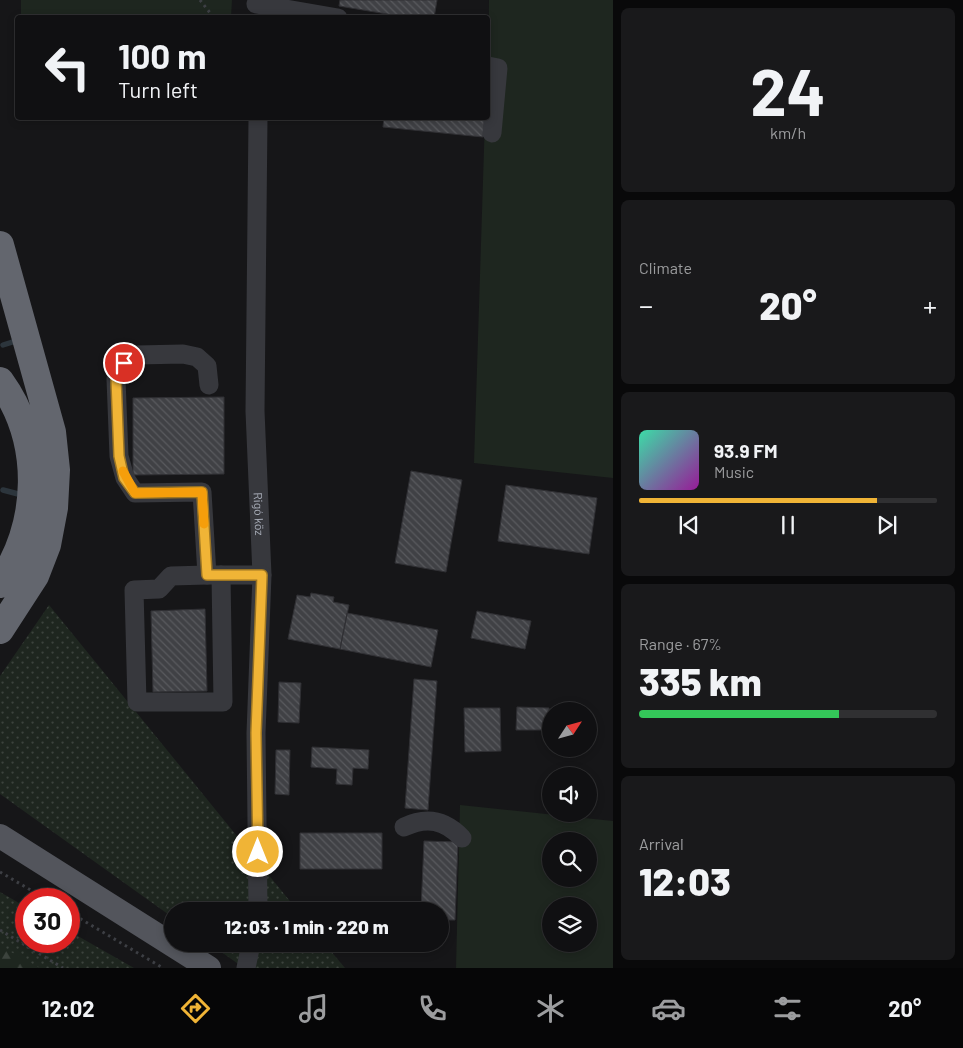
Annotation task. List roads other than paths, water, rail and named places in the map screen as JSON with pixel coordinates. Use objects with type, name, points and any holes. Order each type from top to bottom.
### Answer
[{"type":"highway","points":[[0,245],[52,432],[56,470],[54,508],[47,545],[35,576],[0,630]]},
{"type":"highway","points":[[0,381],[17,411],[28,444],[32,476],[30,511],[23,541],[12,566],[0,584]]},
{"type":"main road","points":[[0,836],[210,968]]},
{"type":"street","points":[[256,7],[287,5],[326,15]]},
{"type":"street","points":[[490,66],[498,68],[492,134]]},
{"type":"street","name":"Rigó köz","points":[[258,120],[255,411],[262,575],[256,733],[258,902]]},
{"type":"street","points":[[209,384],[207,366],[197,357],[182,354],[137,355],[124,363],[116,379],[119,456],[124,478],[135,493],[202,492],[214,575],[223,702],[137,702],[134,590],[159,589],[171,576],[214,575],[262,575]]},
{"type":"street","points":[[404,827],[417,821],[431,820],[452,828],[462,838]]},
{"type":"street","points":[[246,968],[249,952]]},
{"type":"waterway","points":[[3,345],[19,340]]},
{"type":"waterway","points":[[3,490],[22,495]]}]
